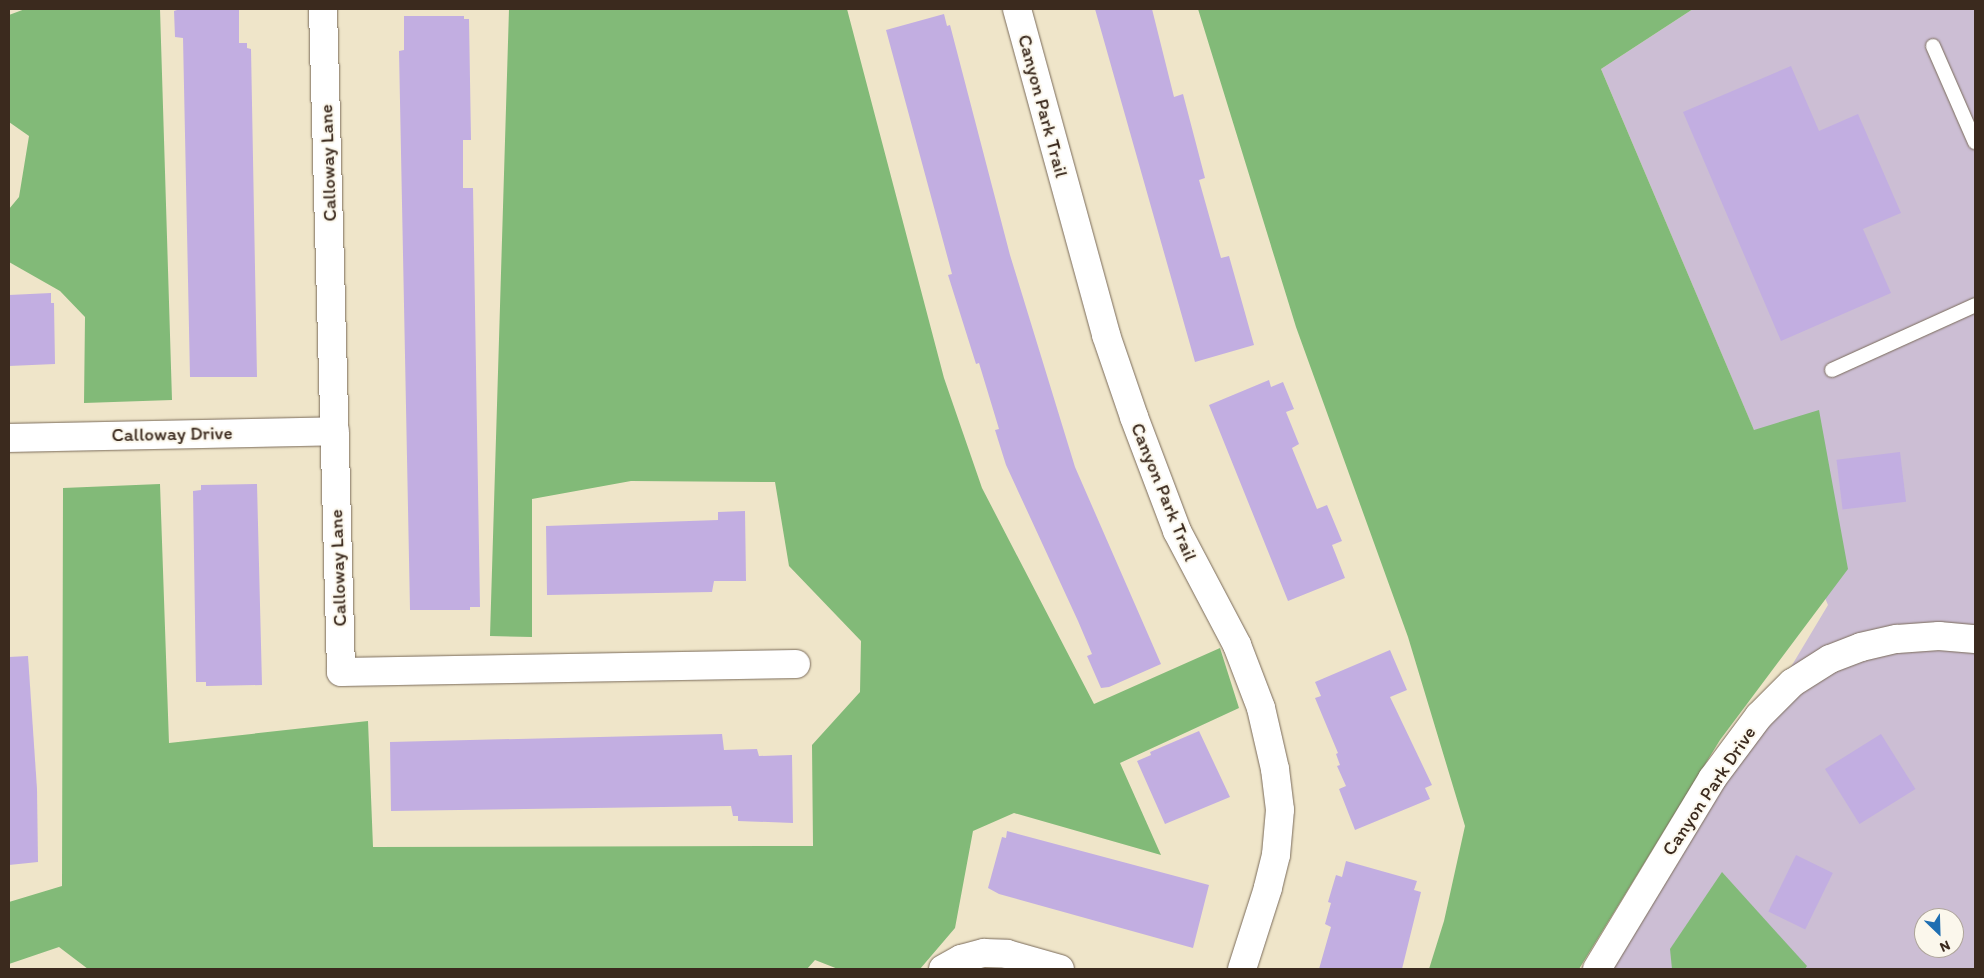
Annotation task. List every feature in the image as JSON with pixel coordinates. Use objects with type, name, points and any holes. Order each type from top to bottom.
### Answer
[{"type":"street","name":"Calloway Lane","points":[[323,9],[341,672],[796,664]]},
{"type":"street","name":"Canyon Park Trail","points":[[1016,9],[1106,336],[1134,417],[1178,531],[1237,645],[1261,708],[1275,769],[1280,810],[1276,855],[1268,888],[1242,969]]},
{"type":"street","name":"Calloway Drive","points":[[9,438],[335,431]]},
{"type":"street","name":"Canyon Park Drive","points":[[1598,969],[1712,779],[1759,716],[1792,683],[1830,659],[1861,647],[1897,638],[1938,636],[1975,639]]},
{"type":"street","points":[[943,969],[960,958],[984,953],[1007,954],[1060,969]]},
{"type":"lane","points":[[1933,46],[1975,142]]},
{"type":"lane","points":[[1832,370],[1975,305]]},
{"type":"shaded area","points":[[1693,9],[1975,9],[1975,969],[1610,969],[1828,605],[1601,69]]},
{"type":"green space","points":[[25,9],[160,9],[172,400],[84,403],[85,317],[60,291],[9,262],[9,209],[19,197],[29,136],[9,122],[9,15]]},
{"type":"green space","points":[[509,9],[847,9],[944,378],[982,488],[1094,704],[1220,648],[1239,708],[1120,763],[1161,855],[1014,813],[973,831],[955,928],[920,969],[838,969],[815,960],[807,969],[88,969],[59,947],[9,964],[9,902],[62,886],[63,488],[160,484],[169,743],[368,721],[373,847],[813,846],[812,745],[860,692],[861,641],[789,566],[775,482],[631,481],[532,499],[532,637],[490,636]]},
{"type":"green space","points":[[1198,9],[1693,9],[1601,69],[1754,430],[1819,410],[1848,569],[1720,740],[1579,969],[1429,969],[1444,921],[1465,826],[1408,637],[1296,327]]},
{"type":"green space","points":[[1722,872],[1807,966],[1805,969],[1672,969],[1670,949]]},
{"type":"building","points":[[180,9],[239,9],[239,43],[247,43],[247,48],[251,49],[257,377],[190,377],[183,38],[175,37],[174,11]]},
{"type":"building","points":[[1095,9],[1152,9],[1174,97],[1183,94],[1205,178],[1199,180],[1221,258],[1229,256],[1254,345],[1195,362]]},
{"type":"building","points":[[944,14],[947,26],[950,25],[1010,255],[1075,467],[1161,664],[1109,687],[1101,688],[1087,656],[1092,654],[1078,621],[1006,465],[995,430],[999,429],[979,363],[976,364],[948,275],[952,274],[886,30]]},
{"type":"building","points":[[404,16],[464,16],[464,19],[469,19],[471,140],[463,140],[463,188],[473,188],[480,607],[470,607],[470,610],[410,610],[399,51],[404,50]]},
{"type":"building","points":[[1791,66],[1819,131],[1858,114],[1901,213],[1863,229],[1891,293],[1781,341],[1683,112]]},
{"type":"building","points":[[51,293],[51,303],[54,303],[55,364],[9,366],[9,295]]},
{"type":"building","points":[[1269,380],[1271,387],[1283,382],[1294,409],[1286,412],[1299,444],[1292,448],[1317,509],[1327,505],[1342,541],[1332,545],[1345,578],[1288,601],[1209,405]]},
{"type":"building","points":[[1900,452],[1906,502],[1843,509],[1836,460]]},
{"type":"building","points":[[257,484],[262,685],[206,686],[206,682],[196,682],[193,491],[201,490],[201,485]]},
{"type":"building","points":[[745,511],[746,581],[714,581],[712,592],[547,595],[546,526],[718,520],[718,512]]},
{"type":"building","points":[[1390,650],[1407,690],[1390,697],[1432,785],[1425,788],[1430,799],[1355,830],[1339,789],[1346,786],[1337,766],[1340,765],[1336,754],[1338,753],[1315,698],[1321,696],[1315,682]]},
{"type":"building","points":[[28,656],[37,789],[38,862],[9,865],[9,657]]},
{"type":"building","points":[[1199,731],[1230,797],[1165,824],[1137,761],[1151,755],[1150,752]]},
{"type":"building","points":[[722,734],[724,750],[757,749],[759,756],[792,755],[793,823],[738,821],[738,816],[733,816],[731,806],[391,811],[390,742]]},
{"type":"building","points":[[1881,734],[1915,789],[1859,824],[1825,769]]},
{"type":"building","points":[[1007,831],[1209,885],[1193,948],[999,894],[988,888],[1002,837],[1006,838]]},
{"type":"building","points":[[1796,855],[1833,873],[1805,930],[1768,912]]},
{"type":"building","points":[[1346,861],[1417,881],[1414,890],[1421,892],[1402,969],[1319,969],[1331,927],[1325,924],[1331,903],[1328,902],[1336,875],[1342,877]]}]
